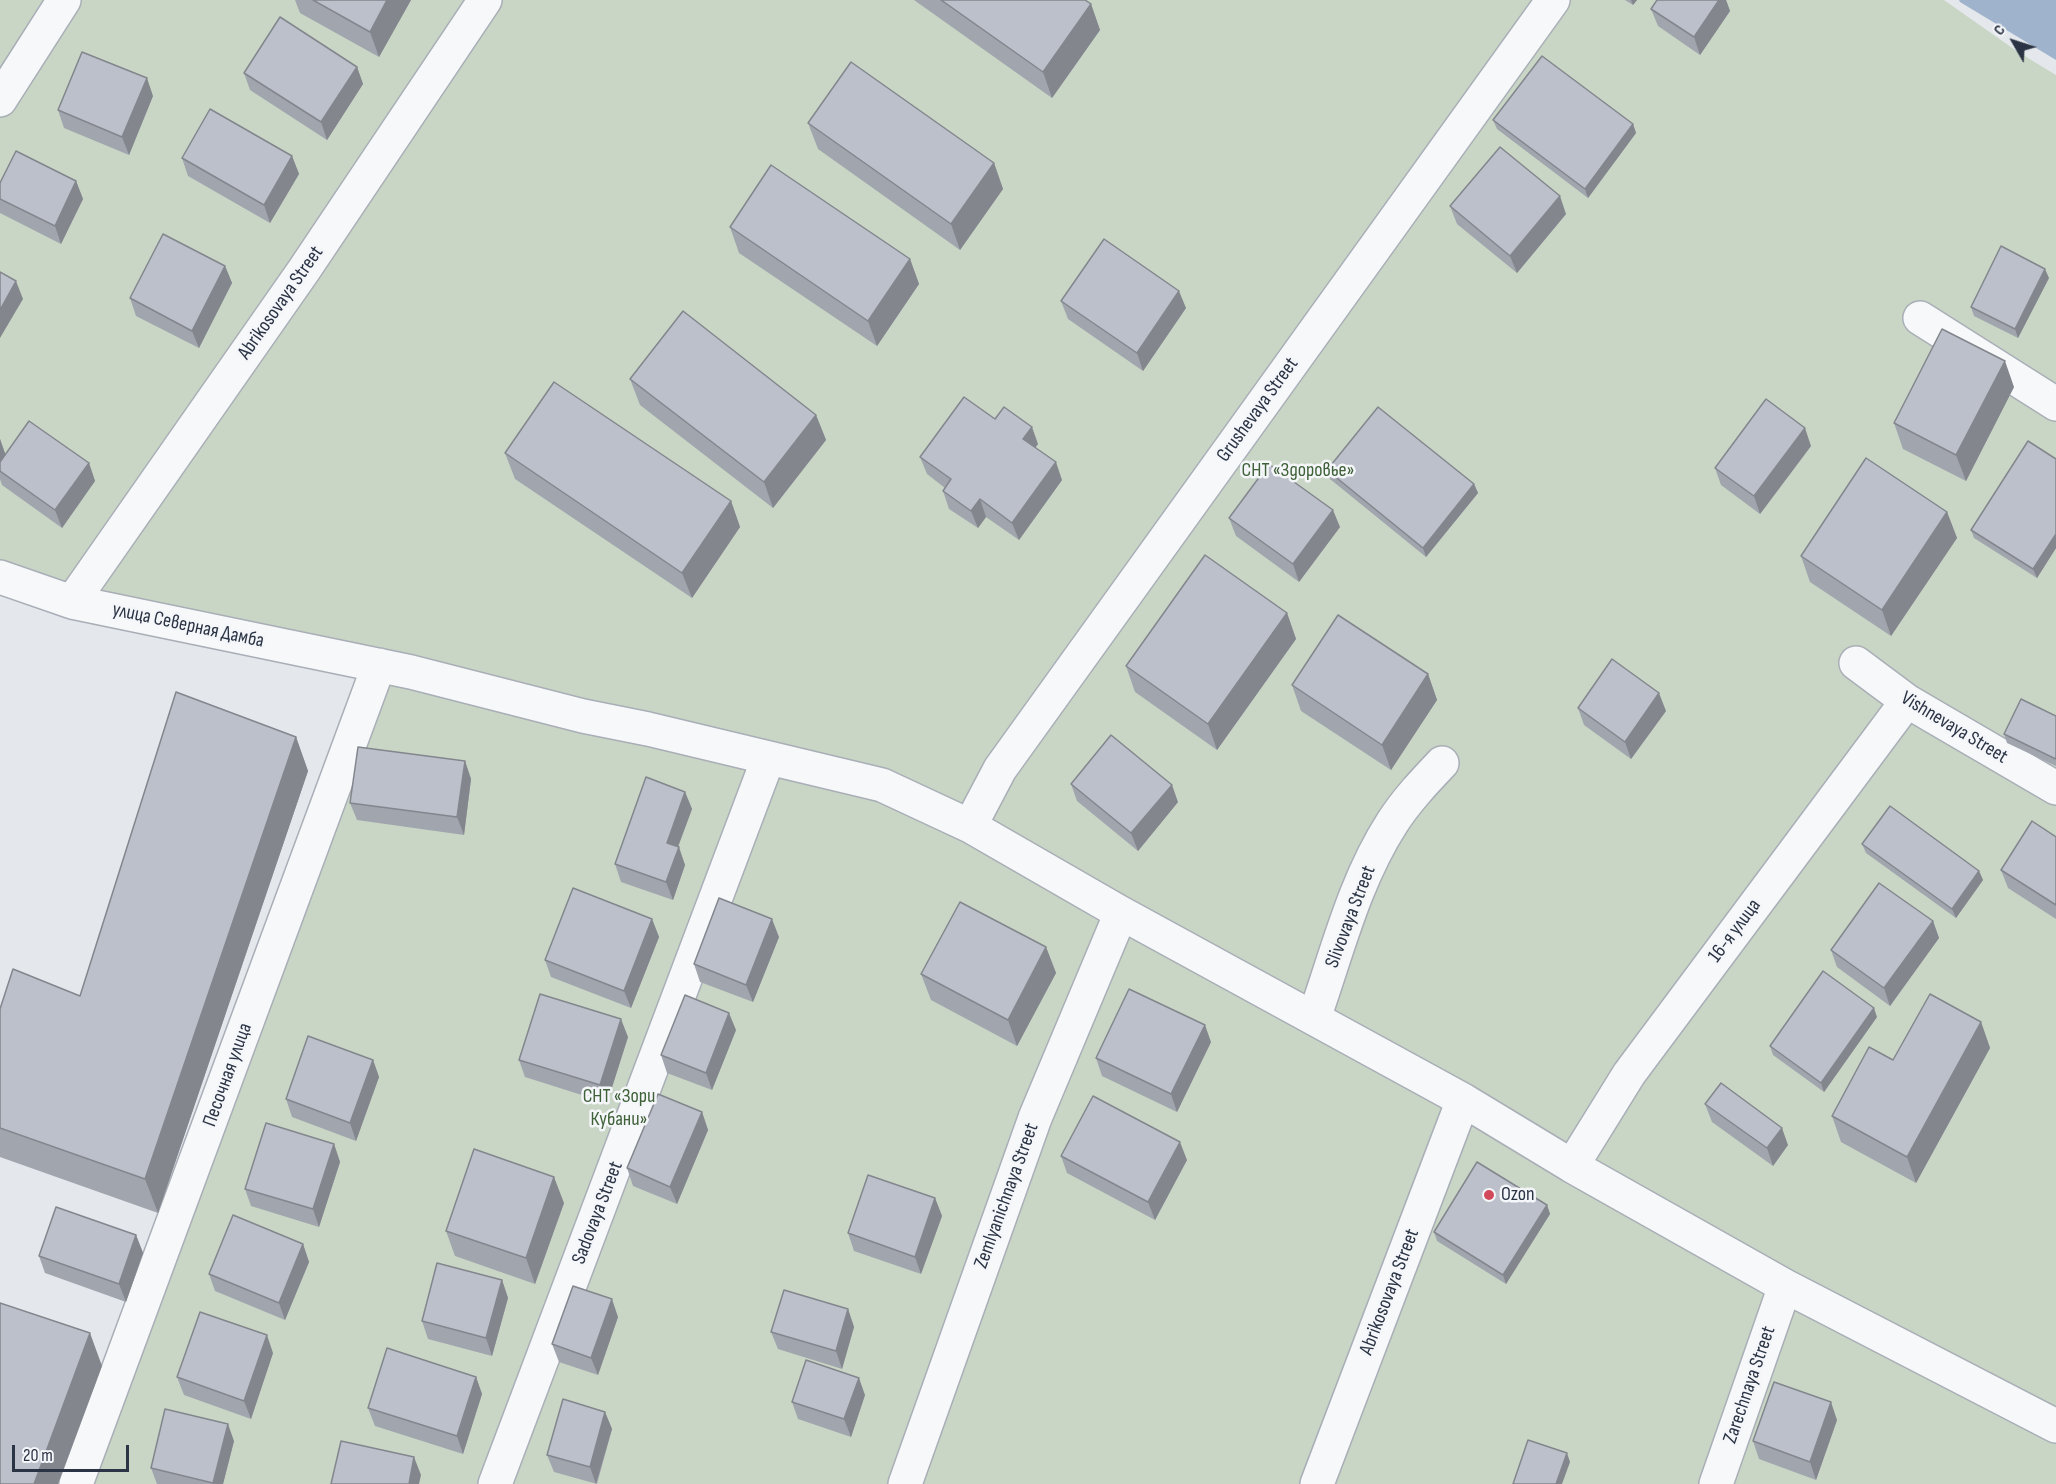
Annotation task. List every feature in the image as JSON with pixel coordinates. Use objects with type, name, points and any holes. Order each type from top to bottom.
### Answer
[{"type":"street","points":[[0,100],[64,0]]},
{"type":"street","name":"Abrikosovaya Street","points":[[72,602],[304,270],[485,0]]},
{"type":"street","name":"Grushevaya Street","points":[[970,826],[1000,769],[1553,0]]},
{"type":"street","points":[[1920,318],[2056,404]]},
{"type":"street","name":"улица Северная Дамба","points":[[0,577],[72,602],[379,665],[583,716],[648,729],[882,785],[970,826],[1121,913],[1463,1100],[1572,1166],[1785,1286],[2056,1426]]},
{"type":"street","name":"Vishnevaya Street","points":[[1856,663],[1907,701],[2056,788]]},
{"type":"street","name":"Песочная улица","points":[[76,1484],[379,665]]},
{"type":"street","name":"16-я улица","points":[[1572,1166],[1629,1074],[1907,701]]},
{"type":"street","name":"Sadovaya Street","points":[[495,1484],[768,759]]},
{"type":"street","name":"Slivovaya Street","points":[[1314,1018],[1357,892],[1375,856],[1392,823],[1421,785],[1442,763]]},
{"type":"street","name":"Zemlyanichnaya Street","points":[[905,1484],[1035,1118],[1121,913]]},
{"type":"street","name":"Abrikosovaya Street","points":[[1317,1484],[1463,1100]]},
{"type":"street","name":"Zarechnaya Street","points":[[1716,1484],[1785,1286]]},
{"type":"green space","name":"СНТ «Здоровье»","points":[[0,0],[1944,0],[2018,52],[2056,75],[2056,1484],[82,1484],[379,666],[0,577]]},
{"type":"water","points":[[1959,0],[2056,0],[2056,60],[1960,2]]},
{"type":"building","points":[[313,0],[387,0],[370,32]]},
{"type":"building","points":[[941,0],[1085,0],[1091,4],[1043,72]]},
{"type":"building","points":[[1657,0],[1719,0],[1694,37],[1651,9]]},
{"type":"building","points":[[280,17],[357,67],[321,122],[244,73]]},
{"type":"building","points":[[82,52],[147,78],[122,137],[58,110]]},
{"type":"building","points":[[1542,56],[1633,124],[1585,189],[1493,120]]},
{"type":"building","points":[[851,62],[994,163],[951,224],[808,123]]},
{"type":"building","points":[[210,109],[292,156],[264,205],[182,158]]},
{"type":"building","points":[[1500,147],[1560,196],[1510,256],[1450,206]]},
{"type":"building","points":[[16,151],[76,181],[55,226],[0,199],[0,183]]},
{"type":"building","points":[[771,165],[910,259],[868,321],[730,227]]},
{"type":"building","points":[[163,234],[225,266],[192,331],[130,298]]},
{"type":"building","points":[[1104,239],[1179,291],[1137,353],[1061,301]]},
{"type":"building","points":[[2001,246],[2045,269],[2015,329],[1971,307]]},
{"type":"building","points":[[0,272],[16,281],[0,310]]},
{"type":"building","points":[[683,311],[816,415],[764,482],[630,379]]},
{"type":"building","points":[[1942,329],[2005,361],[1956,455],[1894,423]]},
{"type":"building","points":[[554,382],[731,501],[682,573],[505,453]]},
{"type":"building","points":[[964,397],[995,419],[1004,407],[1032,427],[1023,439],[1056,462],[1012,523],[980,499],[971,511],[943,491],[951,479],[920,457]]},
{"type":"building","points":[[1766,399],[1805,428],[1754,496],[1715,468]]},
{"type":"building","points":[[1378,407],[1474,484],[1423,548],[1327,470]]},
{"type":"building","points":[[29,421],[89,463],[55,510],[0,471],[0,462]]},
{"type":"building","points":[[2028,441],[2056,459],[2056,534],[2033,569],[1971,530]]},
{"type":"building","points":[[1866,458],[1947,512],[1882,610],[1801,556]]},
{"type":"building","points":[[1269,464],[1333,510],[1293,564],[1229,518]]},
{"type":"building","points":[[1205,555],[1287,613],[1208,724],[1126,666]]},
{"type":"building","points":[[1338,615],[1428,674],[1382,745],[1292,685]]},
{"type":"building","points":[[1612,659],[1659,693],[1625,742],[1578,708]]},
{"type":"building","points":[[176,692],[296,737],[145,1179],[0,1128],[0,1009],[13,969],[80,996]]},
{"type":"building","points":[[2021,699],[2056,716],[2056,759],[2004,734]]},
{"type":"building","points":[[1111,735],[1172,785],[1131,833],[1071,784]]},
{"type":"building","points":[[358,747],[465,761],[457,817],[350,803]]},
{"type":"building","points":[[646,777],[685,792],[667,843],[679,847],[666,882],[615,864]]},
{"type":"building","points":[[1890,806],[1979,871],[1952,909],[1862,844]]},
{"type":"building","points":[[2032,821],[2056,837],[2056,905],[2001,870]]},
{"type":"building","points":[[1879,883],[1933,921],[1884,988],[1831,950]]},
{"type":"building","points":[[573,888],[652,919],[624,991],[545,960]]},
{"type":"building","points":[[719,898],[772,919],[746,985],[694,964]]},
{"type":"building","points":[[960,902],[1046,947],[1008,1020],[921,974]]},
{"type":"building","points":[[1823,971],[1874,1008],[1821,1083],[1770,1046]]},
{"type":"building","points":[[1129,989],[1205,1025],[1171,1094],[1096,1058]]},
{"type":"building","points":[[540,994],[621,1019],[600,1085],[519,1060]]},
{"type":"building","points":[[1930,994],[1981,1022],[1907,1157],[1832,1116],[1869,1047],[1893,1060]]},
{"type":"building","points":[[685,995],[729,1013],[706,1073],[661,1055]]},
{"type":"building","points":[[308,1036],[373,1060],[350,1123],[286,1099]]},
{"type":"building","points":[[1721,1083],[1782,1128],[1767,1148],[1705,1104]]},
{"type":"building","points":[[658,1094],[702,1112],[670,1187],[627,1168]]},
{"type":"building","points":[[1093,1096],[1180,1142],[1148,1202],[1061,1156]]},
{"type":"building","points":[[266,1123],[334,1144],[313,1209],[245,1189]]},
{"type":"building","points":[[474,1149],[554,1177],[526,1258],[446,1231]]},
{"type":"building","points":[[1477,1162],[1547,1205],[1503,1275],[1434,1232]]},
{"type":"building","points":[[868,1175],[935,1198],[915,1257],[848,1233]]},
{"type":"building","points":[[56,1207],[136,1235],[119,1284],[39,1256]]},
{"type":"building","points":[[233,1215],[303,1244],[279,1303],[209,1274]]},
{"type":"building","points":[[437,1263],[502,1280],[486,1338],[422,1321]]},
{"type":"building","points":[[573,1286],[612,1299],[591,1358],[552,1344]]},
{"type":"building","points":[[784,1290],[848,1309],[836,1351],[771,1332]]},
{"type":"building","points":[[0,1303],[90,1333],[34,1484],[0,1484]]},
{"type":"building","points":[[200,1312],[267,1335],[244,1401],[177,1377]]},
{"type":"building","points":[[387,1348],[476,1377],[457,1436],[368,1408]]},
{"type":"building","points":[[806,1360],[859,1378],[844,1419],[792,1402]]},
{"type":"building","points":[[1774,1382],[1831,1402],[1810,1462],[1753,1441]]},
{"type":"building","points":[[563,1399],[605,1412],[590,1467],[547,1455]]},
{"type":"building","points":[[165,1409],[228,1424],[213,1483],[151,1468]]},
{"type":"building","points":[[1528,1440],[1567,1453],[1556,1484],[1513,1484]]},
{"type":"building","points":[[341,1441],[414,1457],[409,1484],[331,1484]]},
{"type":"place","name":"Ozon","points":[[1489,1195]]},
{"type":"park label","name":"СНТ «Зори Кубани»","points":[[619,1108]]}]
